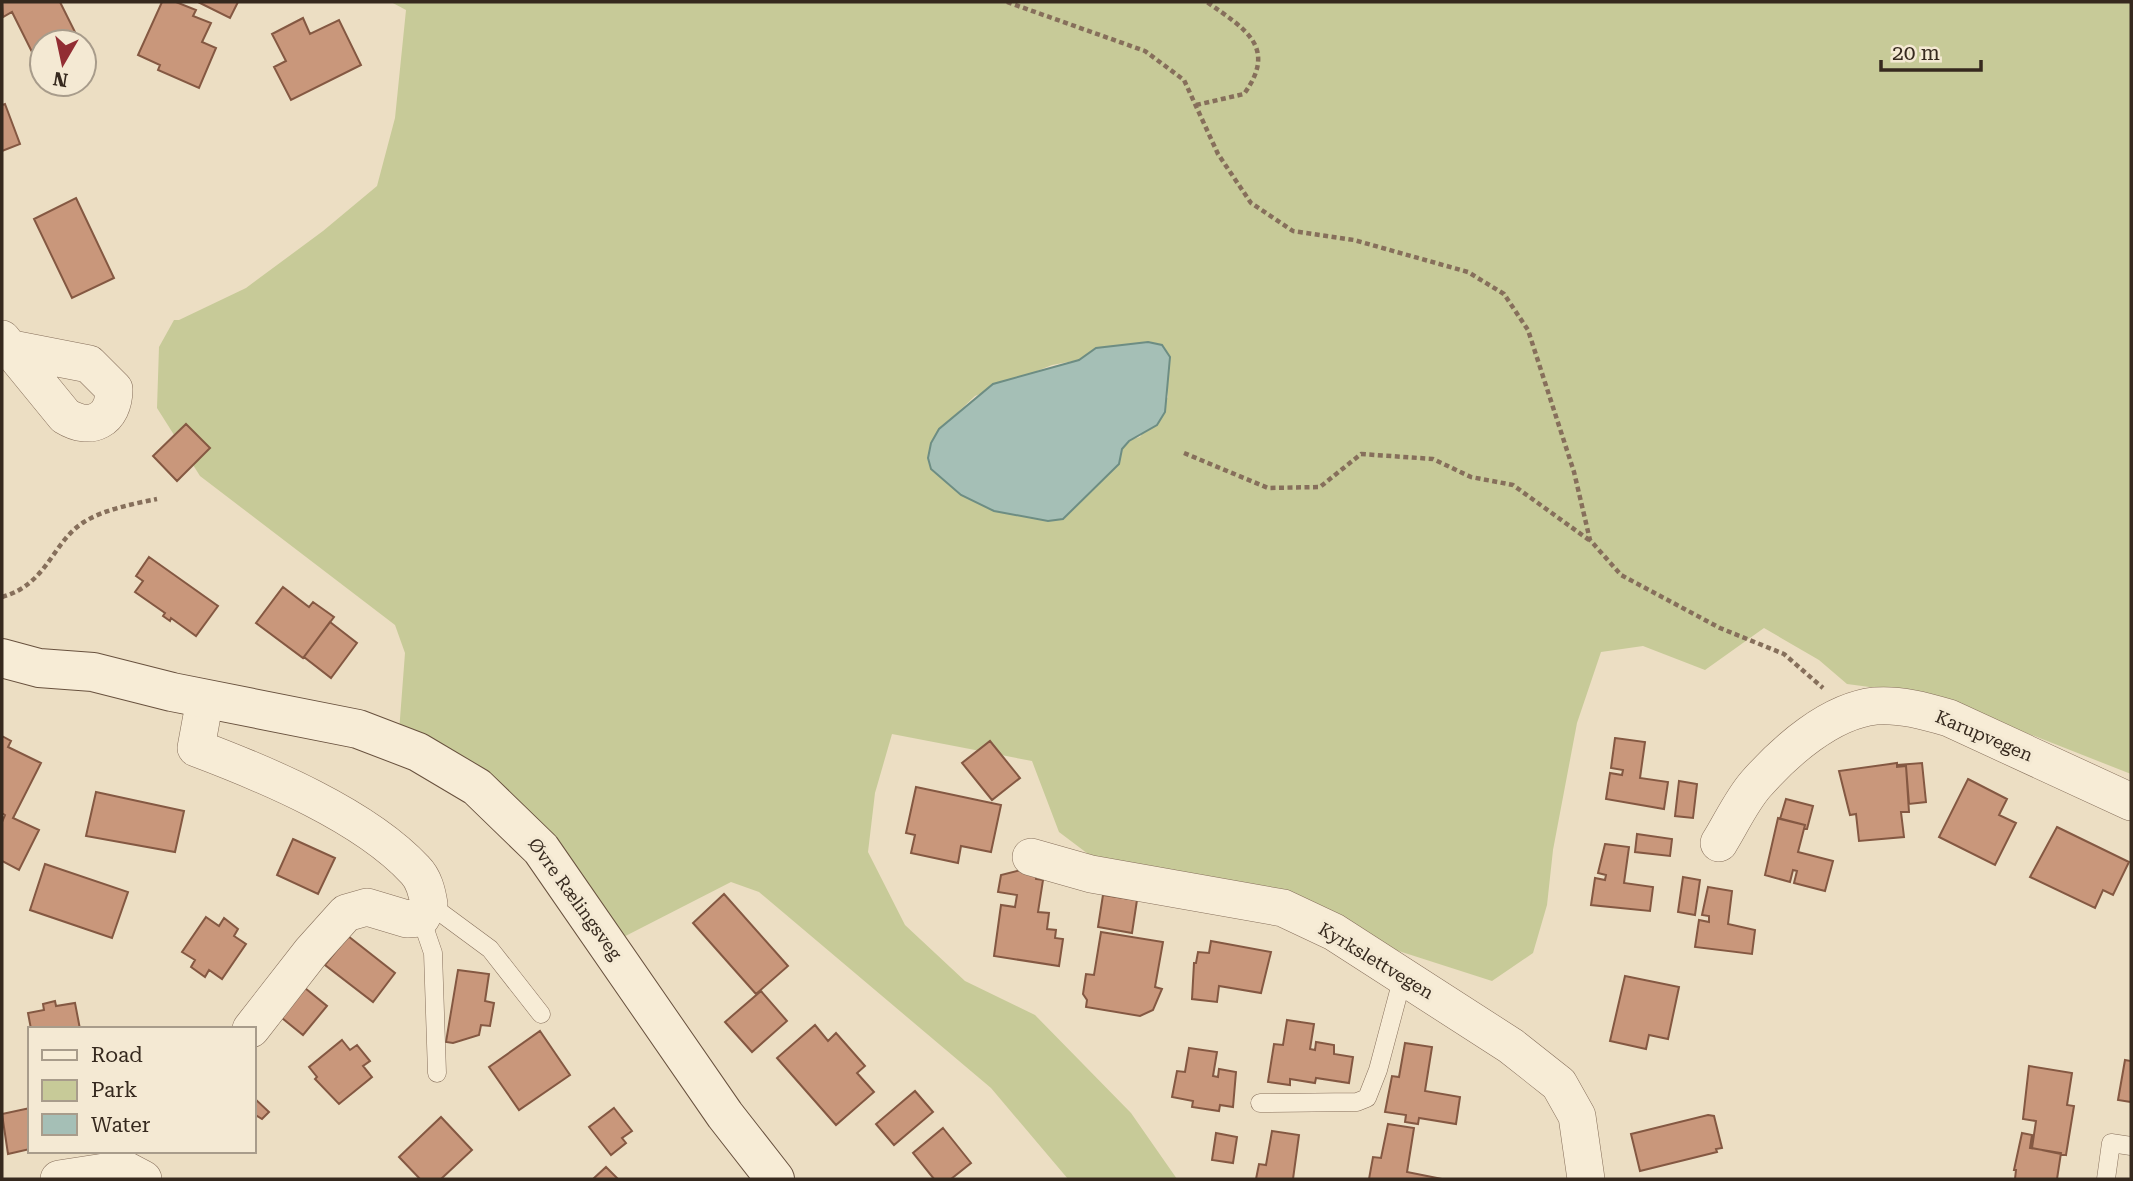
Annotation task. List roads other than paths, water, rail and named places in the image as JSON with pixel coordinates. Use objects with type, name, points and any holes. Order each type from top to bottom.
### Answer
[{"type":"main road","name":"Øvre Rælingsveg","points":[[2,635],[45,647],[93,672]]},
{"type":"main road","name":"Øvre Rælingsveg","points":[[2,658],[39,668],[93,672],[205,699],[319,720],[389,739],[449,768],[477,787],[541,849],[725,1115],[775,1179]]},
{"type":"street","points":[[205,699],[196,748],[273,780],[329,808],[386,845],[417,872],[426,889],[425,911],[407,919],[367,907],[346,913],[311,952],[253,1027]]},
{"type":"street","name":"Karupvegen","points":[[1719,843],[1755,786],[1787,753],[1850,711],[1890,707],[1917,709],[1948,718],[2131,802]]},
{"type":"street","name":"Kyrkslettvegen","points":[[1031,857],[1091,874],[1283,908],[1334,932],[1511,1046],[1559,1084],[1577,1116],[1586,1179]]},
{"type":"street","points":[[59,1179],[133,1167]]},
{"type":"lane","points":[[425,911],[490,949],[541,1014]]},
{"type":"lane","points":[[425,911],[433,953],[437,1073]]},
{"type":"lane","points":[[1260,1103],[1357,1102],[1367,1098],[1378,1070],[1403,975]]},
{"type":"lane","points":[[2106,1179],[2111,1143],[2131,1146]]},
{"type":"water","points":[[1148,342],[1162,345],[1170,357],[1165,412],[1157,425],[1129,441],[1122,449],[1119,464],[1063,519],[1048,521],[994,511],[961,495],[931,469],[928,458],[931,443],[939,429],[993,384],[1079,360],[1096,348]]}]
